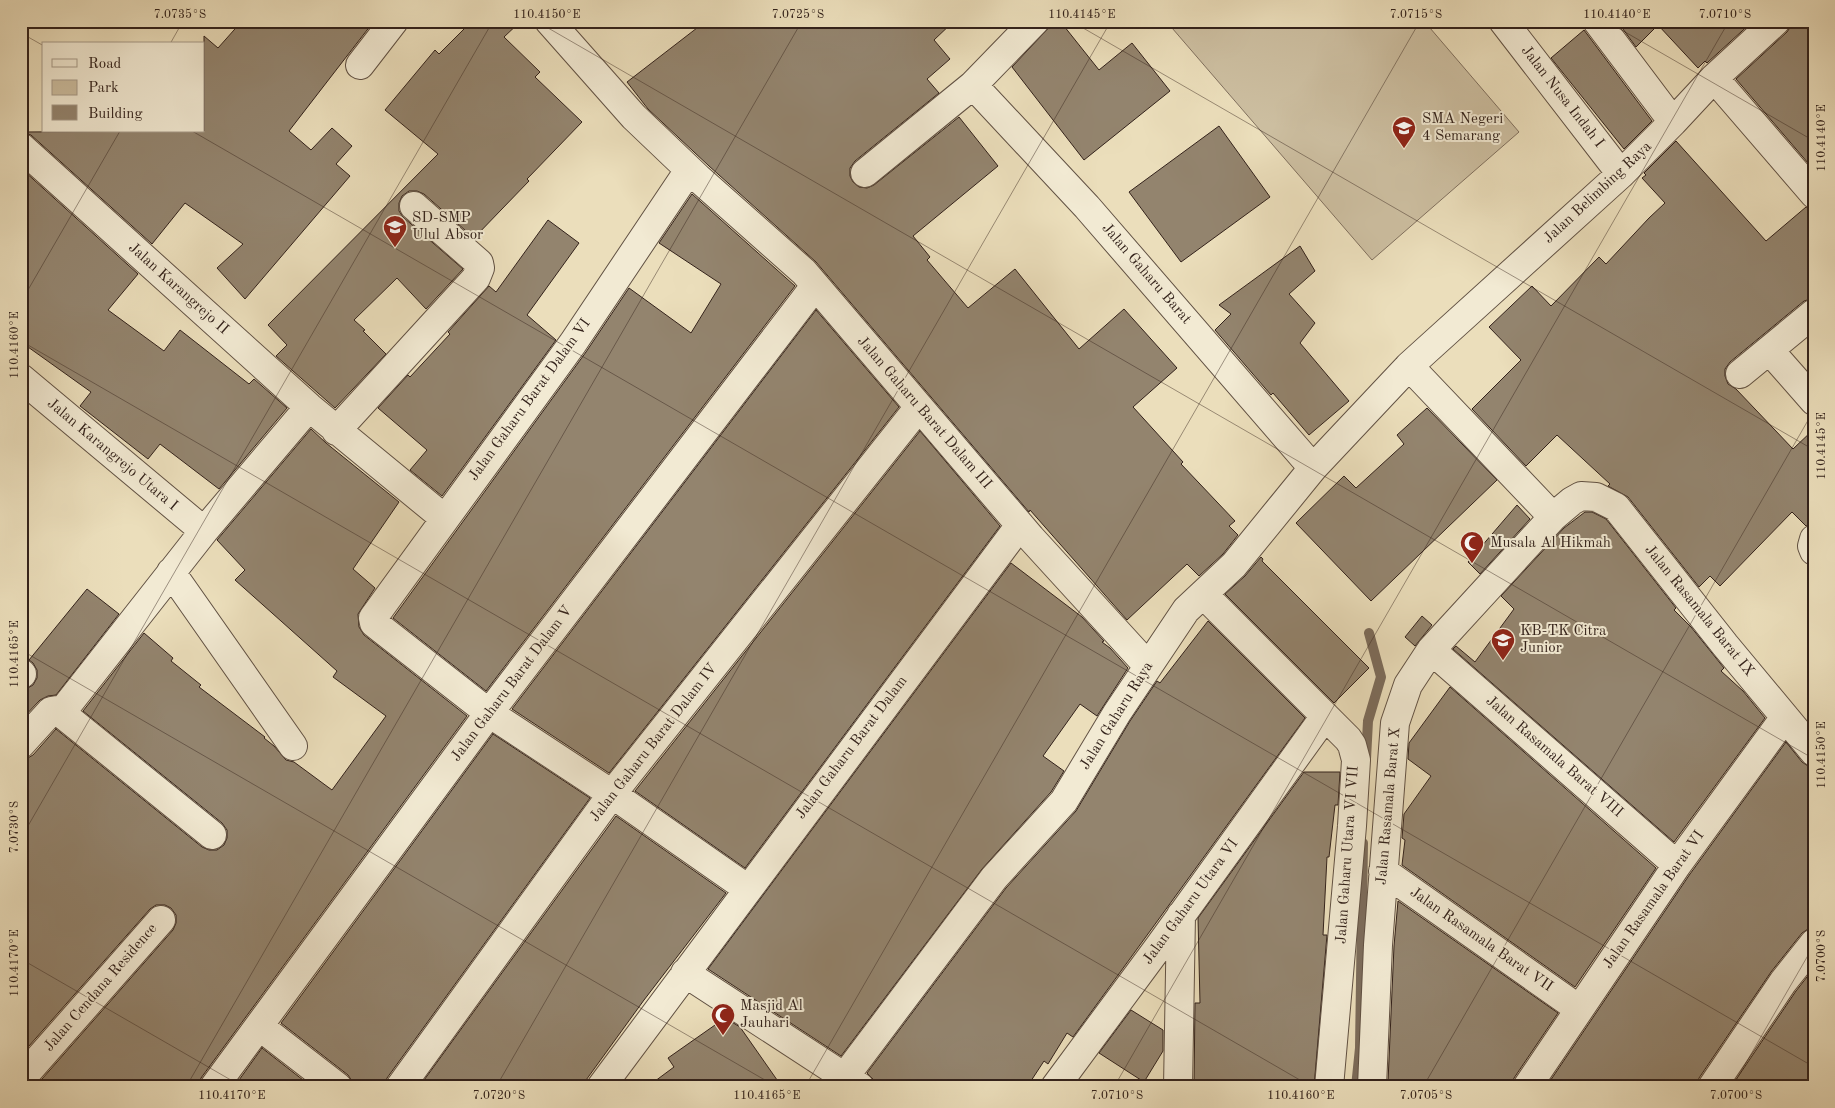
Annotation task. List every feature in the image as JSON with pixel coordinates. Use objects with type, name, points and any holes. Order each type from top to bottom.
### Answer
[{"type":"street","points":[[360,65],[394,21]]},
{"type":"street","name":"Jalan Gaharu Barat Dalam III","points":[[549,21],[634,117],[804,272],[1020,524],[1148,666]]},
{"type":"street","points":[[865,173],[973,85],[1035,21]]},
{"type":"street","name":"Jalan Nusa Indah I","points":[[1503,21],[1621,174]]},
{"type":"street","points":[[1597,21],[1673,122]]},
{"type":"street","name":"Jalan Belimbing Raya","points":[[1412,363],[1621,174],[1714,78],[1776,21]]},
{"type":"street","points":[[1714,78],[1814,194]]},
{"type":"street","name":"Jalan Gaharu Barat","points":[[973,85],[1087,207],[1313,468]]},
{"type":"street","name":"Jalan Karangrejo II","points":[[21,147],[336,431],[444,518]]},
{"type":"street","name":"Jalan Gaharu Barat Dalam VI","points":[[489,713],[374,623],[374,613],[573,343],[690,170]]},
{"type":"street","points":[[336,431],[476,278],[480,268],[479,263],[414,206]]},
{"type":"street","name":"Jalan Gaharu Barat Dalam V","points":[[214,1087],[489,713],[815,286]]},
{"type":"street","points":[[1740,374],[1814,313]]},
{"type":"street","points":[[1770,351],[1814,402]]},
{"type":"street","points":[[1412,363],[1563,509]]},
{"type":"street","name":"Jalan Gaharu Raya","points":[[847,1083],[994,878],[1064,801],[1117,713],[1186,610],[1234,565],[1313,468],[1412,363]]},
{"type":"street","name":"Jalan Karangrejo Utara I","points":[[21,378],[204,531]]},
{"type":"street","points":[[61,714],[204,531],[309,407]]},
{"type":"street","name":"Jalan Gaharu Barat Dalam IV","points":[[400,1087],[612,794],[919,407]]},
{"type":"street","name":"Jalan Rasamala Barat IX","points":[[1563,509],[1582,496],[1596,498],[1616,507],[1814,752]]},
{"type":"street","name":"Jalan Rasamala Barat X","points":[[1374,1086],[1378,945],[1395,723],[1408,685],[1430,650],[1563,509]]},
{"type":"street","name":"Jalan Gaharu Barat Dalam","points":[[601,1087],[1020,524]]},
{"type":"street","points":[[1814,539],[1812,549],[1814,551]]},
{"type":"street","points":[[171,572],[293,746]]},
{"type":"street","name":"Jalan Gaharu Utara VI VII","points":[[1203,594],[1348,739],[1352,745],[1356,760],[1329,1087]]},
{"type":"street","name":"Jalan Rasamala Barat VIII","points":[[1430,650],[1677,865]]},
{"type":"street","points":[[21,744],[51,711],[56,710],[212,835]]},
{"type":"street","points":[[489,713],[612,794],[748,889]]},
{"type":"street","name":"Jalan Gaharu Utara VI","points":[[1055,1087],[1325,716]]},
{"type":"street","name":"Jalan Rasamala Barat VI","points":[[1527,1087],[1677,865],[1785,717]]},
{"type":"street","name":"Jalan Rasamala Barat VII","points":[[1383,871],[1579,1009]]},
{"type":"street","points":[[1178,1087],[1182,915]]},
{"type":"street","name":"Jalan Cendana Residence","points":[[21,1079],[161,920]]},
{"type":"street","points":[[1712,1087],[1783,982],[1814,944]]},
{"type":"street","points":[[686,973],[847,1083]]},
{"type":"street","points":[[259,1026],[338,1087]]},
{"type":"green space","name":"SMA Negeri 4 Semarang","points":[[1166,21],[1424,21],[1519,132],[1372,260]]},
{"type":"building","points":[[242,21],[374,21],[289,131],[311,150],[332,128],[352,146],[336,164],[350,176],[245,299],[217,268],[243,244],[185,203],[152,244],[31,135],[21,132],[205,132],[204,36],[218,48]]},
{"type":"building","points":[[472,21],[521,21],[504,37],[540,72],[535,77],[582,122],[474,238],[424,194],[417,191],[409,191],[402,196],[399,203],[399,211],[403,217],[463,269],[426,309],[397,278],[354,320],[386,354],[335,408],[276,356],[287,345],[268,325],[438,154],[385,110],[435,50],[439,54]]},
{"type":"building","points":[[706,21],[954,21],[934,40],[950,59],[927,79],[939,93],[855,161],[850,168],[850,176],[853,182],[859,187],[867,188],[874,185],[959,117],[998,166],[913,236],[930,257],[927,260],[968,308],[1015,269],[1079,349],[1124,309],[1177,368],[1133,407],[1183,462],[1181,464],[1235,521],[1229,526],[1238,535],[1223,554],[1199,576],[1187,564],[1127,620],[1030,510],[1029,512],[816,262],[648,109],[627,82]]},
{"type":"building","points":[[1055,21],[1060,21],[1099,70],[1132,43],[1170,91],[1084,160],[1012,67]]},
{"type":"building","points":[[1624,21],[1753,21],[1707,63],[1705,61],[1698,68],[1658,25],[1636,47],[1620,25]]},
{"type":"building","points":[[1791,21],[1814,21],[1814,170],[1736,79],[1787,32],[1791,26]]},
{"type":"building","points":[[1584,30],[1652,121],[1624,149],[1551,58]]},
{"type":"building","points":[[1219,126],[1270,197],[1181,262],[1129,192]]},
{"type":"building","points":[[1676,141],[1766,241],[1806,207],[1814,209],[1814,298],[1804,301],[1730,362],[1725,369],[1725,376],[1728,384],[1736,389],[1793,449],[1814,429],[1814,524],[1806,526],[1792,512],[1720,586],[1710,576],[1699,587],[1628,497],[1608,486],[1610,484],[1557,435],[1526,466],[1472,409],[1521,360],[1489,327],[1532,286],[1551,306],[1599,257],[1606,264],[1665,203],[1642,178],[1646,175],[1644,173]]},
{"type":"building","points":[[23,170],[138,274],[108,310],[164,351],[180,330],[249,384],[254,379],[287,408],[219,489],[160,444],[148,459],[80,406],[91,392],[21,342],[21,172]]},
{"type":"building","points":[[692,194],[795,286],[486,691],[393,618],[586,352],[629,288],[691,333],[721,284],[659,243]]},
{"type":"building","points":[[548,220],[579,243],[527,315],[556,340],[442,496],[410,470],[427,450],[378,408],[408,375],[410,377],[450,334],[448,332],[489,286],[496,292]]},
{"type":"building","points":[[1300,246],[1315,271],[1289,294],[1315,323],[1300,343],[1349,401],[1309,435],[1273,393],[1271,395],[1215,330],[1231,314],[1219,305]]},
{"type":"building","points":[[816,310],[899,407],[609,773],[512,709]]},
{"type":"building","points":[[1427,408],[1497,480],[1371,601],[1296,523],[1344,476],[1356,488],[1404,444],[1397,435]]},
{"type":"building","points":[[311,429],[399,502],[353,569],[375,588],[358,614],[359,627],[364,635],[467,716],[201,1078],[199,1087],[35,1087],[173,930],[176,923],[176,915],[171,908],[165,905],[156,905],[150,909],[21,1055],[21,759],[26,759],[33,755],[56,729],[202,847],[209,850],[217,850],[224,845],[227,838],[227,830],[222,823],[83,711],[144,633],[173,658],[171,661],[201,685],[199,687],[265,737],[286,760],[294,762],[332,790],[386,716],[333,677],[337,671],[235,580],[245,570],[217,540]]},
{"type":"building","points":[[920,431],[1000,526],[745,868],[635,791]]},
{"type":"building","points":[[1517,505],[1530,519],[1480,574],[1468,562]]},
{"type":"building","points":[[1585,512],[1592,512],[1606,519],[1676,608],[1674,610],[1691,627],[1724,668],[1721,671],[1743,691],[1765,718],[1674,842],[1453,649],[1456,646],[1475,662],[1514,609],[1501,596],[1564,528]]},
{"type":"building","points":[[1261,557],[1262,561],[1369,668],[1334,703],[1225,594],[1245,576]]},
{"type":"building","points":[[1011,563],[1082,617],[1104,641],[1102,642],[1128,668],[1097,716],[1080,704],[1043,756],[1064,771],[1051,792],[982,869],[841,1056],[708,969]]},
{"type":"building","points":[[87,589],[119,614],[56,695],[40,700],[21,720],[21,689],[26,689],[33,685],[37,678],[37,670],[29,660]]},
{"type":"building","points":[[1422,616],[1432,625],[1415,646],[1405,637]]},
{"type":"building","points":[[1208,621],[1305,718],[1073,1037],[1067,1033],[1048,1064],[1044,1061],[1027,1087],[875,1087],[874,1080],[867,1073],[1006,888],[1076,811],[1130,721],[1157,681],[1160,683]]},
{"type":"building","points":[[1450,687],[1656,868],[1575,987],[1402,865],[1405,840],[1402,838],[1404,814],[1431,776],[1408,759],[1409,743]]},
{"type":"building","points":[[493,734],[590,798],[387,1078],[385,1087],[353,1087],[348,1075],[281,1023]]},
{"type":"building","points":[[1786,742],[1802,762],[1814,767],[1814,928],[1802,933],[1771,972],[1699,1078],[1697,1087],[1551,1087],[1548,1084],[1690,874]]},
{"type":"building","points":[[1304,772],[1340,772],[1338,805],[1335,805],[1329,857],[1327,857],[1323,935],[1327,935],[1314,1087],[1194,1087],[1195,1003],[1200,1003],[1198,918]]},
{"type":"building","points":[[616,816],[726,893],[644,1000],[581,1087],[419,1087]]},
{"type":"building","points":[[1398,901],[1558,1013],[1514,1078],[1511,1087],[1394,1087],[1388,1082],[1394,946]]},
{"type":"building","points":[[1814,968],[1814,1087],[1731,1087],[1796,991]]},
{"type":"building","points":[[1131,1010],[1163,1030],[1163,1051],[1144,1082],[1099,1053]]},
{"type":"building","name":"Masjid Al Jauhari","points":[[725,1018],[740,1027],[782,1087],[647,1087],[674,1067],[668,1058]]},
{"type":"building","points":[[262,1048],[312,1087],[234,1087]]},
{"type":"waterway","points":[[1366,759],[1368,721],[1381,677],[1369,633]]},
{"type":"waterway","points":[[1356,1087],[1360,1048],[1363,843]]},
{"type":"place","name":"SMA Negeri 4 Semarang","points":[[1404,149]]},
{"type":"place","name":"SD-SMP Ulul Absor","points":[[395,248]]},
{"type":"place","name":"Musala Al Hikmah","points":[[1472,564]]},
{"type":"place","name":"KB-TK Citra Junior","points":[[1503,661]]},
{"type":"place","name":"Masjid Al Jauhari","points":[[723,1036]]}]
